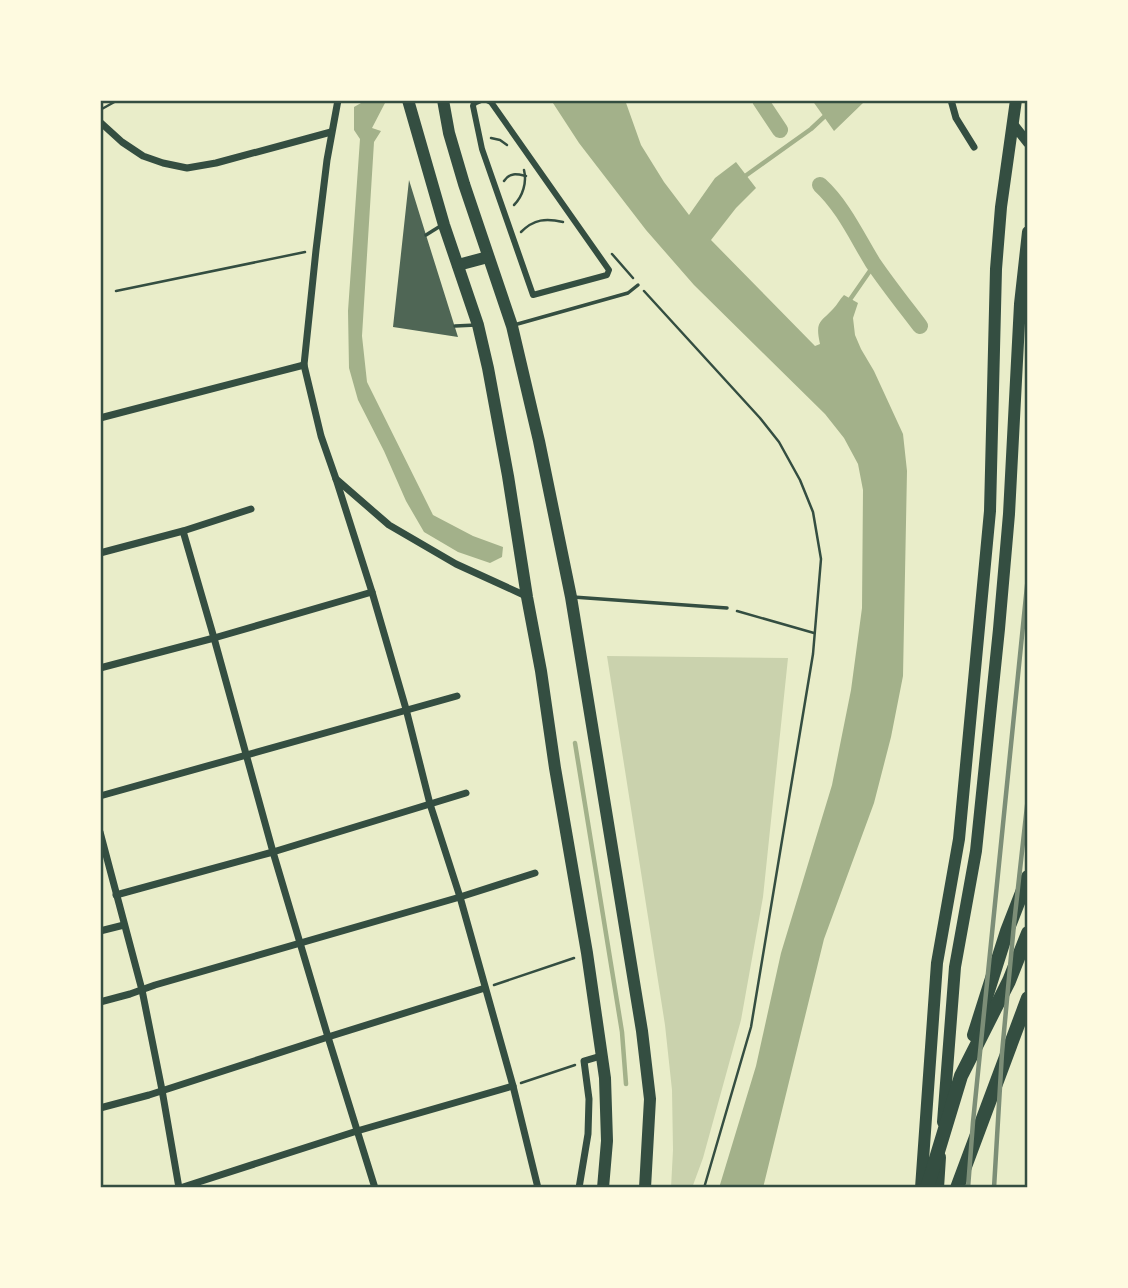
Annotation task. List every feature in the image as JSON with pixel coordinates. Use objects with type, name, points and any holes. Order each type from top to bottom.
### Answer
[{"type":"highway","points":[[927,1188],[1007,931],[1028,877]]},
{"type":"highway","points":[[961,1076],[1009,981],[1028,933]]},
{"type":"highway","points":[[957,1188],[1028,998]]},
{"type":"highway","points":[[1013,1038],[1028,1011]]},
{"type":"main road","points":[[408,100],[444,225],[478,326],[508,476],[587,953],[605,1078],[603,1188]]},
{"type":"main road","points":[[443,100],[449,132],[512,326],[528,389],[571,597],[642,1031],[650,1099],[645,1188]]},
{"type":"main road","points":[[921,1188],[937,963],[959,839],[990,511],[996,269],[1001,207],[1016,100]]},
{"type":"main road","points":[[1013,124],[1028,124]]},
{"type":"main road","points":[[1013,124],[1028,143]]},
{"type":"main road","points":[[938,1188],[956,967],[976,851],[999,629],[1009,514],[1020,304],[1028,232]]},
{"type":"main road","points":[[458,265],[488,257]]},
{"type":"street","points":[[338,100],[331,132],[304,365],[321,436],[372,592],[430,804],[460,897],[513,1086],[535,1188]]},
{"type":"street","points":[[481,100],[473,106],[482,149],[533,295],[607,275],[609,270],[487,100]]},
{"type":"street","points":[[951,100],[956,118],[974,148]]},
{"type":"street","points":[[100,122],[143,156],[187,168],[216,163],[331,132]]},
{"type":"street","points":[[100,418],[304,365]]},
{"type":"street","points":[[337,479],[389,525],[456,564],[527,597]]},
{"type":"street","points":[[100,553],[251,509]]},
{"type":"street","points":[[183,531],[273,852],[375,1188]]},
{"type":"street","points":[[100,668],[372,592]]},
{"type":"street","points":[[100,796],[457,696]]},
{"type":"street","points":[[116,895],[273,852],[466,793]]},
{"type":"street","points":[[100,832],[142,990],[180,1188],[357,1131],[513,1086]]},
{"type":"street","points":[[100,1002],[535,873]]},
{"type":"street","points":[[100,931],[124,925]]},
{"type":"street","points":[[100,1108],[485,988]]},
{"type":"street","points":[[579,1188],[588,1134],[589,1099],[584,1061],[601,1056]]},
{"type":"lane","points":[[426,235],[444,225]]},
{"type":"lane","points":[[512,326],[628,293],[638,285]]},
{"type":"lane","points":[[455,326],[478,326]]},
{"type":"lane","points":[[571,597],[727,608]]},
{"type":"path","points":[[100,110],[118,100]]},
{"type":"path","points":[[491,138],[509,146]]},
{"type":"path","points":[[513,206],[526,183],[523,163]]},
{"type":"path","points":[[502,184],[510,175],[526,176]]},
{"type":"path","points":[[511,198],[517,201]]},
{"type":"path","points":[[516,239],[528,226],[543,219],[564,223],[569,228]]},
{"type":"path","points":[[116,290],[316,250]]},
{"type":"path","points":[[727,608],[815,633]]},
{"type":"path","points":[[485,988],[587,953]]},
{"type":"path","points":[[513,1086],[584,1061]]},
{"type":"shaded area","points":[[362,100],[379,100],[385,103],[372,128],[381,131],[374,142],[362,336],[367,382],[433,515],[473,536],[503,547],[502,557],[490,563],[458,552],[424,532],[406,501],[358,400],[349,368],[348,311],[360,139],[354,130],[354,107]]},
{"type":"shaded area","points":[[551,100],[625,100],[641,145],[689,215],[715,178],[736,162],[756,188],[711,240],[815,346],[820,344],[820,323],[844,295],[858,303],[853,318],[855,335],[903,434],[907,471],[903,676],[874,803],[824,939],[763,1188],[719,1188],[756,1066],[781,953],[832,785],[851,690],[862,608],[863,490],[858,464],[844,438],[825,414],[694,285],[646,230],[579,143]]},
{"type":"shaded area","points":[[812,100],[869,100],[834,131]]},
{"type":"shaded area","points":[[607,656],[788,658],[763,897],[741,1020],[703,1158],[692,1188],[671,1188],[672,1090],[665,1025]]},
{"type":"building","points":[[409,180],[426,235],[458,337],[393,327]]},
{"type":"waterway","points":[[760,100],[780,130]]},
{"type":"waterway","points":[[741,179],[811,129],[826,115]]},
{"type":"waterway","points":[[820,185],[843,212],[873,263],[920,326]]},
{"type":"waterway","points":[[849,301],[874,265]]},
{"type":"waterway","points":[[575,743],[622,1032],[626,1084]]},
{"type":"railway","points":[[968,1188],[1028,576]]},
{"type":"railway","points":[[994,1188],[1002,1053],[1028,797]]}]
